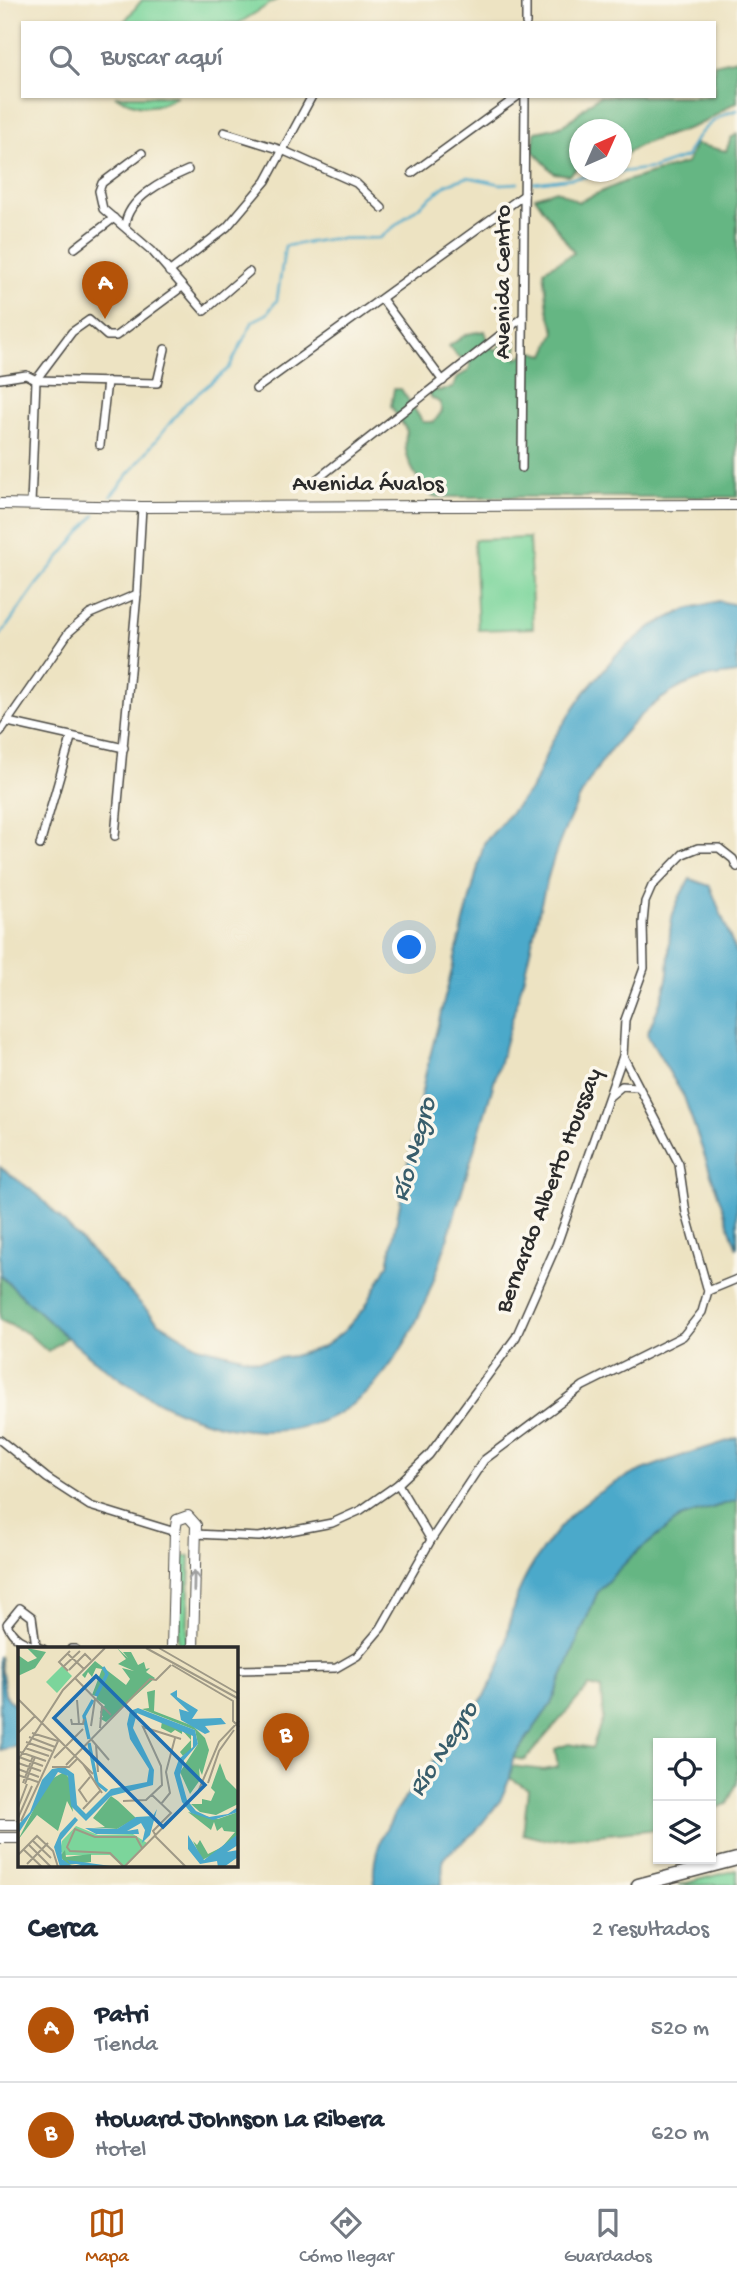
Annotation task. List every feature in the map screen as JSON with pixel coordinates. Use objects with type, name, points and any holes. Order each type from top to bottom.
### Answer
[{"type":"main road","points":[[638,1885],[737,1859]]},
{"type":"street","points":[[526,0],[526,21]]},
{"type":"street","points":[[169,272],[227,227],[266,181],[312,98]]},
{"type":"street","points":[[412,173],[516,98]]},
{"type":"street","name":"Avenida Centro","points":[[522,468],[525,98]]},
{"type":"street","points":[[224,132],[282,150],[361,185],[382,208]]},
{"type":"street","points":[[142,153],[102,183],[99,191],[103,209],[125,226],[204,311],[249,272]]},
{"type":"street","points":[[125,226],[125,218],[146,193],[188,170]]},
{"type":"street","points":[[257,389],[524,195]]},
{"type":"street","points":[[75,248],[114,218]]},
{"type":"street","points":[[31,504],[36,380],[72,332],[89,320],[107,336],[116,336],[182,287]]},
{"type":"street","points":[[382,299],[443,381]]},
{"type":"street","points":[[316,480],[523,317]]},
{"type":"street","points":[[0,379],[26,375],[36,380],[157,383],[165,349]]},
{"type":"street","points":[[100,445],[107,381]]},
{"type":"street","name":"Avenida Ávalos","points":[[0,504],[142,507],[737,505]]},
{"type":"street","points":[[116,836],[142,507]]},
{"type":"street","points":[[0,732],[69,632],[90,614],[137,594]]},
{"type":"street","points":[[8,722],[124,748]]},
{"type":"street","points":[[40,845],[71,738]]},
{"type":"street","name":"Bernardo Alberto Houssay","points":[[195,1534],[259,1536],[332,1522],[361,1510],[398,1484],[429,1455],[516,1337],[557,1244],[622,1056],[625,1020],[645,968],[643,923],[645,902],[652,886],[683,854],[698,848],[719,848],[733,859],[737,867]]},
{"type":"street","points":[[238,1670],[336,1668],[357,1656],[382,1628],[431,1540],[484,1460],[583,1386],[683,1336],[702,1312],[708,1290],[686,1213],[679,1164],[662,1126],[636,1087],[622,1056]]},
{"type":"street","points":[[609,1096],[622,1086],[636,1087]]},
{"type":"street","points":[[708,1290],[737,1279]]},
{"type":"street","points":[[0,1440],[90,1506],[175,1532],[195,1534]]},
{"type":"street","points":[[398,1484],[431,1540]]},
{"type":"street","points":[[173,1647],[175,1532],[177,1520],[188,1516],[196,1525],[193,1647]]},
{"type":"street","points":[[37,1647],[12,1637],[6,1624],[20,1608],[32,1617],[39,1647]]},
{"type":"street","points":[[0,1825],[18,1825]]},
{"type":"street","points":[[0,1838],[18,1838]]},
{"type":"green space","points":[[142,0],[276,0],[242,21],[125,21]]},
{"type":"green space","points":[[737,59],[737,102],[693,127],[632,150],[632,119],[572,119],[596,98],[716,98],[716,64]]},
{"type":"green space","points":[[120,98],[174,98],[154,106],[131,103]]},
{"type":"green space","points":[[569,121],[569,175],[554,173],[533,151],[535,132]]},
{"type":"green space","points":[[737,134],[737,497],[433,497],[411,467],[405,440],[407,431],[391,406],[394,389],[401,389],[423,422],[434,422],[442,411],[440,403],[431,397],[428,389],[440,391],[453,387],[458,377],[468,371],[471,364],[456,355],[449,346],[467,334],[485,331],[490,347],[497,350],[506,338],[516,342],[517,359],[529,351],[545,355],[555,332],[548,310],[544,270],[574,253],[535,197],[556,190],[578,202],[624,182],[632,182],[632,179],[687,163],[695,144],[726,151],[731,138]]},
{"type":"green space","points":[[529,538],[533,628],[478,630],[474,540]]},
{"type":"green space","points":[[0,1275],[67,1337],[48,1352],[27,1333],[0,1320]]},
{"type":"green space","points":[[737,1500],[737,1783],[727,1804],[716,1808],[716,1738],[653,1738],[653,1829],[547,1840],[523,1834],[528,1789],[510,1778],[512,1766],[544,1770],[558,1767],[555,1749],[569,1744],[592,1748],[603,1718],[601,1689],[589,1686],[525,1760],[513,1758],[551,1704],[598,1591],[631,1557],[680,1518]]},
{"type":"green space","points":[[181,1556],[190,1556],[187,1647],[178,1647]]},
{"type":"green space","points":[[737,1870],[737,1885],[679,1885]]},
{"type":"water","name":"Río Negro","points":[[719,601],[737,605],[737,673],[705,678],[681,687],[658,701],[618,740],[573,811],[551,868],[509,1031],[437,1271],[406,1341],[364,1395],[329,1418],[287,1430],[263,1431],[224,1426],[187,1415],[152,1399],[119,1378],[87,1354],[0,1275],[0,1167],[38,1195],[158,1322],[198,1346],[259,1361],[293,1356],[323,1347],[344,1331],[364,1309],[388,1265],[425,1076],[484,843],[532,788],[552,741],[584,693],[617,654],[652,626],[687,609]]},
{"type":"water","points":[[690,879],[710,886],[737,955],[737,1249],[684,1097],[647,1035],[667,981],[673,914]]},
{"type":"water","name":"Río Negro","points":[[737,1438],[737,1500],[680,1518],[631,1557],[598,1591],[551,1704],[513,1758],[510,1778],[500,1801],[475,1832],[443,1858],[442,1885],[375,1885],[375,1862],[382,1838],[394,1814],[488,1690],[501,1663],[519,1591],[535,1561],[556,1532],[587,1501],[627,1477],[671,1459]]},
{"type":"water","points":[[0,1656],[5,1695],[18,1709],[18,1746],[0,1750]]},
{"type":"water","points":[[276,1720],[294,1720],[294,1744],[276,1743]]},
{"type":"waterway","points":[[533,183],[654,168],[686,157],[706,128],[720,117],[737,110]]},
{"type":"waterway","points":[[111,496],[186,403],[229,368],[253,321],[267,314],[277,300],[285,246],[330,239],[380,238],[447,184],[468,177],[501,184],[518,183]]},
{"type":"waterway","points":[[0,636],[37,584],[95,515]]},
{"type":"place","name":"Patri","points":[[105,319]]},
{"type":"place","name":"Howard Johnson La Ribera","points":[[286,1771]]}]
